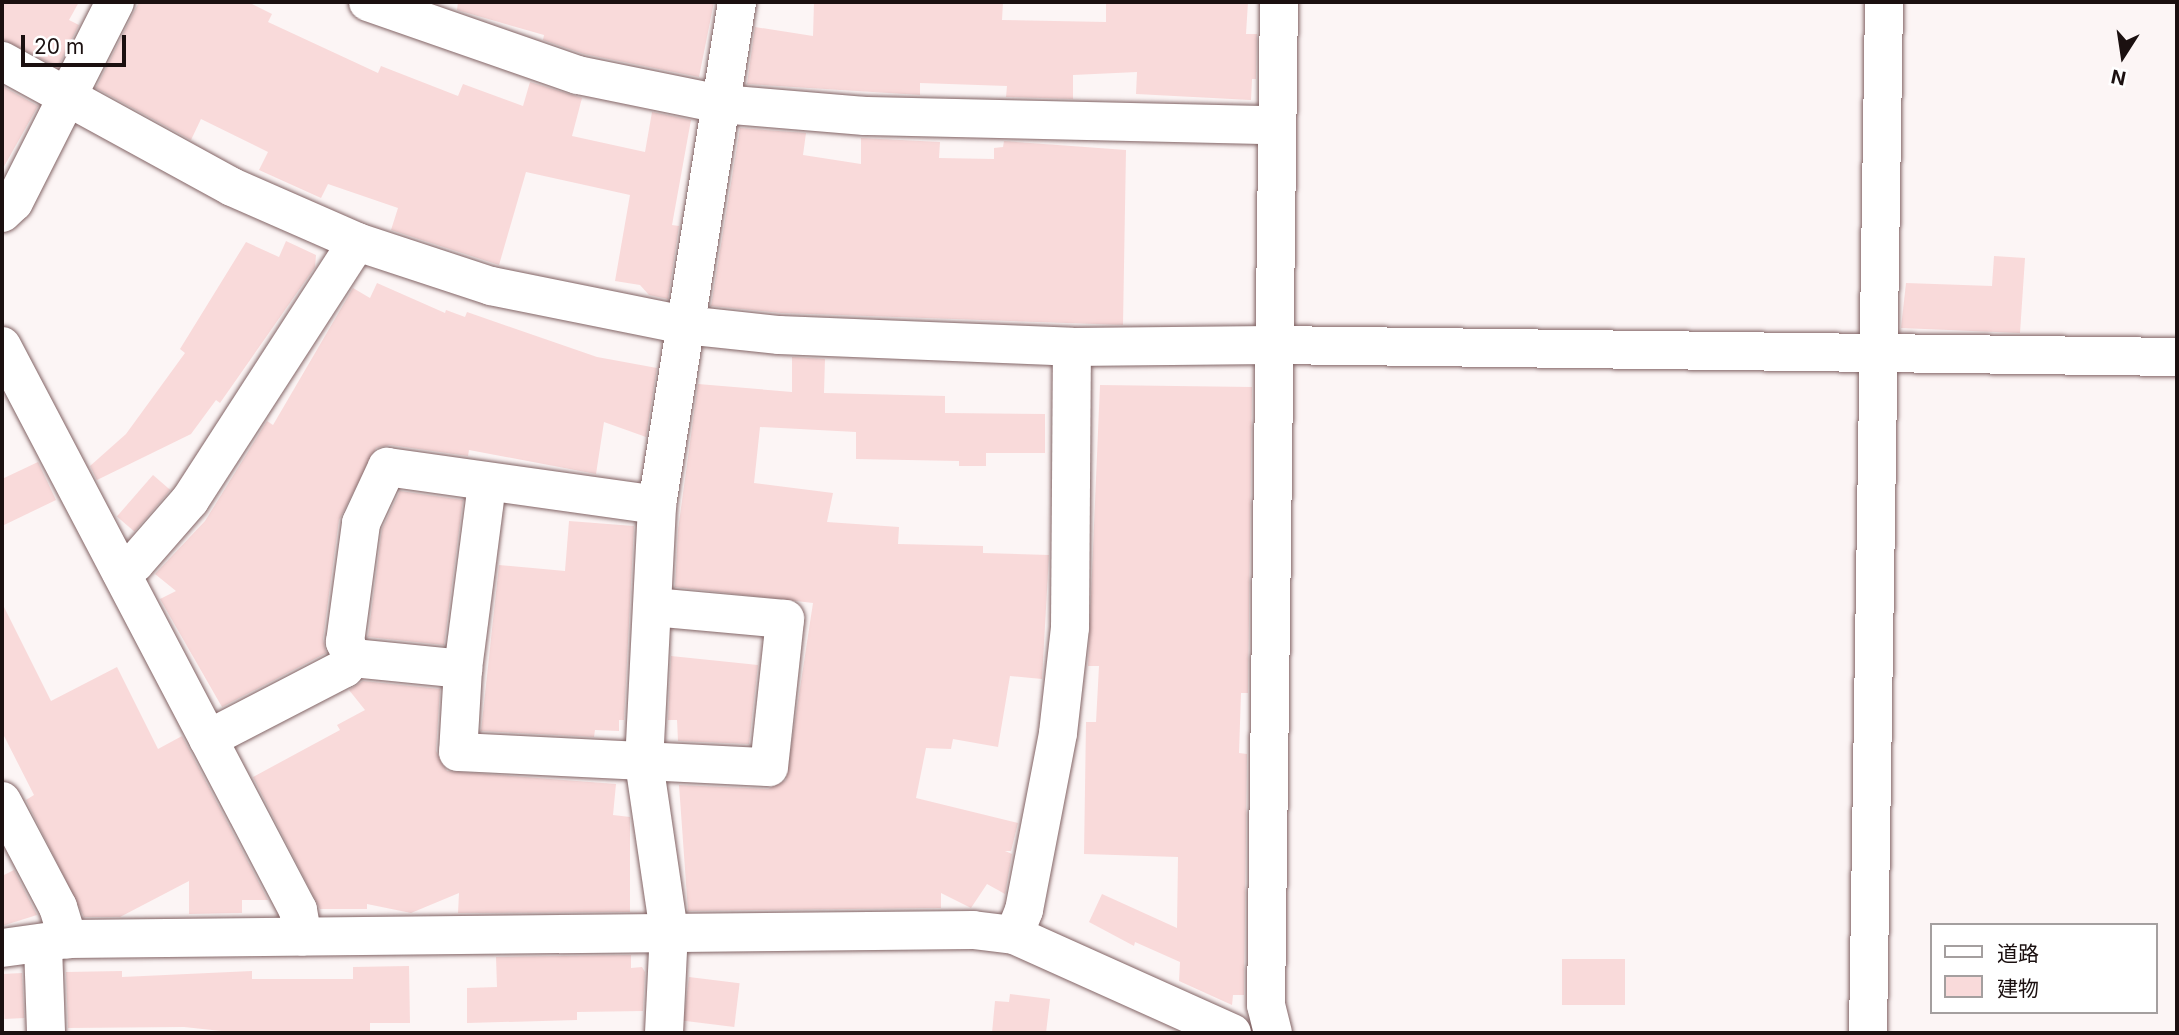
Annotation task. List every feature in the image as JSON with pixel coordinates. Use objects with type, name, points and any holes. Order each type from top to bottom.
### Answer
[{"type":"street","points":[[2,213],[13,202],[69,97],[115,2]]},
{"type":"street","points":[[368,2],[578,75],[721,104],[865,117],[1276,125]]},
{"type":"street","points":[[664,1033],[669,932],[644,763],[657,505],[737,2]]},
{"type":"street","points":[[1273,1033],[1266,1006],[1279,2]]},
{"type":"street","points":[[1868,1033],[1884,2]]},
{"type":"street","points":[[2,61],[232,187],[357,242],[491,286],[685,325],[779,335],[1072,347],[1273,345],[2177,357]]},
{"type":"street","points":[[121,572],[135,563],[190,500],[357,242]]},
{"type":"street","points":[[2,346],[298,910],[303,937]]},
{"type":"street","points":[[1014,935],[1024,910],[1058,733],[1070,628],[1072,347]]},
{"type":"street","points":[[353,658],[345,642],[361,523],[387,467],[487,484],[657,505]]},
{"type":"street","points":[[487,484],[463,669],[458,752],[769,767],[785,620],[653,607]]},
{"type":"street","points":[[208,738],[345,668],[353,658]]},
{"type":"street","points":[[353,658],[463,669]]},
{"type":"street","points":[[2,801],[58,906],[46,1033]]},
{"type":"street","points":[[2,948],[55,943],[303,937],[973,930],[1014,935],[1232,1033]]},
{"type":"building","points":[[2,2],[79,2],[69,20],[79,25],[58,67],[2,39]]},
{"type":"building","points":[[139,2],[248,2],[272,14],[268,22],[378,73],[381,66],[458,96],[463,84],[523,106],[530,82],[582,98],[572,136],[645,152],[652,112],[691,120],[672,225],[679,226],[668,299],[649,295],[640,285],[615,281],[630,195],[526,172],[499,265],[391,230],[398,208],[328,184],[321,198],[259,170],[268,152],[201,119],[191,140],[96,88]]},
{"type":"building","points":[[458,2],[714,2],[699,77],[584,54],[543,40],[544,35],[457,10]]},
{"type":"building","points":[[814,2],[1003,2],[1002,20],[1106,22],[1106,2],[1248,2],[1246,34],[1257,34],[1256,79],[1252,79],[1251,100],[1136,94],[1137,72],[1073,75],[1073,99],[1006,97],[1007,86],[920,83],[920,95],[747,84],[755,27],[813,36]]},
{"type":"building","points":[[2,86],[38,106],[2,170]]},
{"type":"building","points":[[740,128],[806,133],[803,155],[861,164],[861,138],[940,142],[939,158],[994,159],[994,148],[1003,147],[1004,141],[1126,150],[1123,325],[781,313],[711,306]]},
{"type":"building","points":[[286,241],[316,255],[315,267],[220,403],[216,400],[191,434],[97,480],[90,466],[126,434],[185,353],[180,349],[246,242],[279,257]]},
{"type":"building","points":[[1994,256],[2025,258],[2020,333],[1901,328],[1906,283],[1992,286]]},
{"type":"building","points":[[377,283],[445,313],[446,310],[465,317],[467,312],[597,357],[657,368],[646,437],[604,422],[596,474],[469,450],[468,456],[390,445],[376,448],[339,520],[323,639],[326,653],[222,707],[160,599],[176,591],[155,574],[205,521],[267,421],[273,425],[353,288],[370,298]]},
{"type":"building","points":[[792,357],[825,359],[824,393],[945,396],[945,413],[1045,414],[1045,453],[986,453],[986,466],[959,466],[959,461],[856,459],[856,432],[760,427],[754,483],[833,493],[827,522],[899,527],[898,544],[983,546],[983,553],[1049,555],[1042,679],[1010,676],[998,747],[953,739],[951,749],[926,748],[916,798],[1018,823],[1011,851],[1005,851],[1012,854],[1005,894],[987,884],[971,908],[941,893],[941,908],[688,911],[679,785],[768,789],[786,780],[813,603],[675,587],[678,530],[698,384],[792,392]]},
{"type":"building","points":[[1100,385],[1252,387],[1248,693],[1241,693],[1239,753],[1247,754],[1244,995],[1233,995],[1232,1005],[1179,981],[1180,962],[1135,942],[1134,946],[1089,922],[1102,894],[1177,928],[1178,857],[1084,854],[1086,722],[1096,722],[1099,666],[1088,666]]},
{"type":"building","points":[[38,462],[56,500],[2,526],[2,479]]},
{"type":"building","points":[[153,475],[170,490],[134,532],[117,517]]},
{"type":"building","points":[[400,491],[463,500],[444,645],[368,637],[382,529]]},
{"type":"building","points":[[569,521],[634,526],[624,720],[619,720],[619,731],[595,730],[594,737],[481,731],[499,565],[565,571]]},
{"type":"building","points":[[2,603],[51,701],[117,667],[158,749],[182,736],[268,900],[242,900],[242,913],[189,914],[189,881],[120,917],[84,917],[26,800],[34,795],[2,732]]},
{"type":"building","points":[[671,656],[758,665],[749,744],[678,741],[677,720],[668,720]]},
{"type":"building","points":[[363,681],[440,689],[436,751],[447,771],[616,784],[613,815],[630,817],[630,912],[458,913],[459,893],[411,913],[367,904],[367,909],[320,909],[253,777],[340,730],[337,725],[365,710],[349,690]]},
{"type":"building","points":[[14,870],[37,915],[2,926],[2,876]]},
{"type":"building","points":[[631,955],[631,968],[642,967],[645,972],[643,1011],[577,1012],[577,1020],[467,1023],[467,988],[497,987],[496,957]]},
{"type":"building","points":[[1562,959],[1625,959],[1625,1005],[1562,1005]]},
{"type":"building","points":[[409,966],[410,1023],[370,1023],[370,1033],[240,1033],[184,1027],[68,1028],[66,972],[122,971],[122,977],[252,971],[252,979],[353,979],[353,967]]},
{"type":"building","points":[[22,973],[24,1018],[4,1019],[2,974]]},
{"type":"building","points":[[689,977],[740,983],[734,1027],[684,1021]]},
{"type":"building","points":[[1010,994],[1050,999],[1046,1033],[992,1033],[995,1001],[1009,1002]]}]
